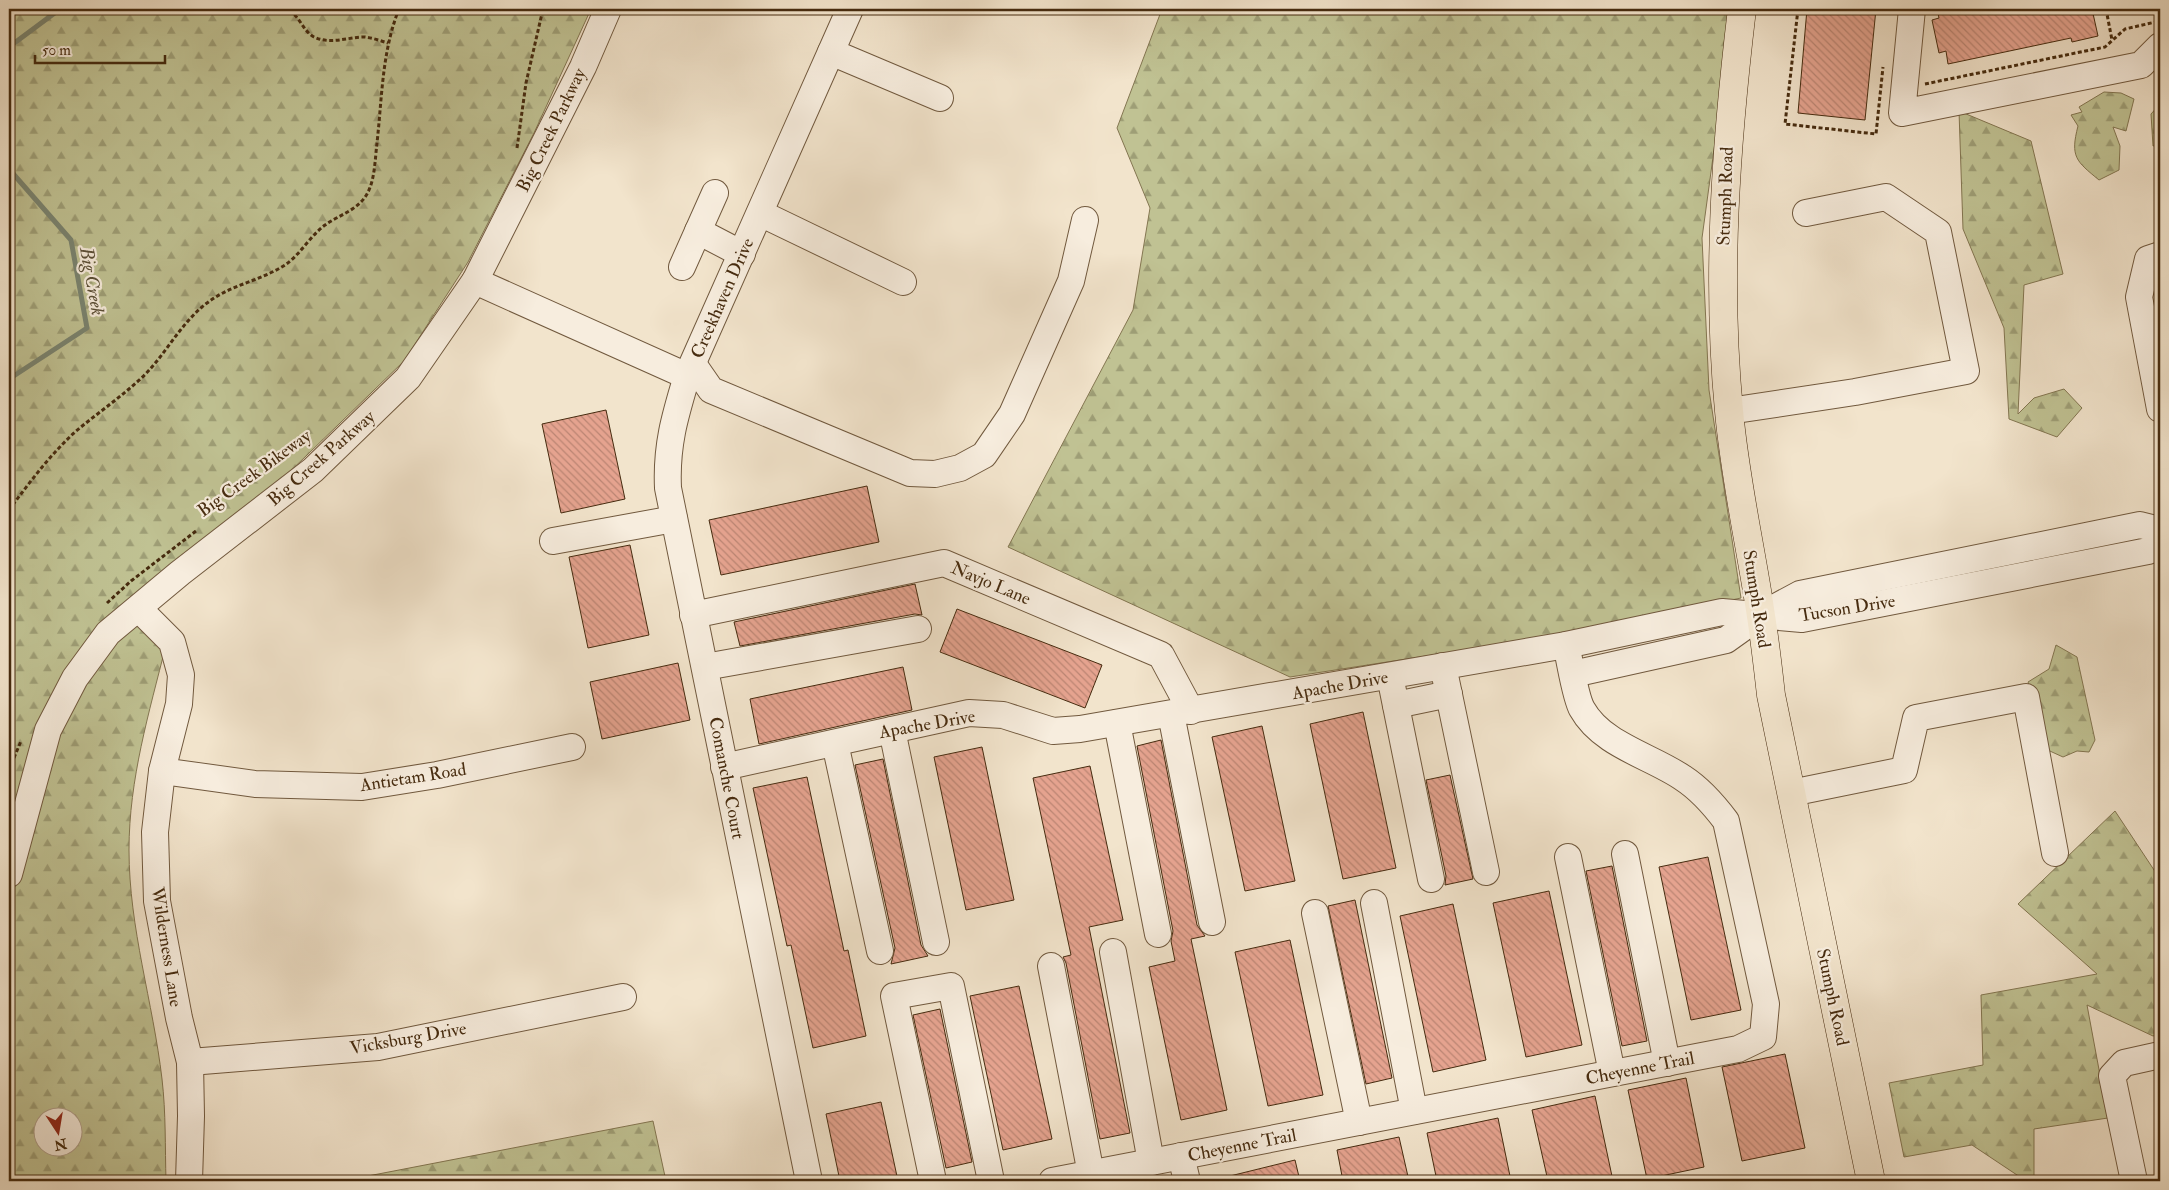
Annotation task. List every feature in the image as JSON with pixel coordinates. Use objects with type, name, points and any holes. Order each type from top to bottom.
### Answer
[{"type":"main road","name":"Stumph Road","points":[[1742,9],[1728,128],[1724,201],[1722,288],[1729,411],[1761,615],[1771,695],[1871,1181]]},
{"type":"street","name":"Big Creek Parkway","points":[[9,874],[48,730],[75,678],[108,633],[180,573],[313,470],[408,378],[475,282],[579,75],[608,9]]},
{"type":"street","name":"Creekhaven Drive","points":[[475,282],[690,370],[850,9]]},
{"type":"street","points":[[1912,9],[1902,113],[2155,61]]},
{"type":"street","points":[[831,52],[940,98]]},
{"type":"street","points":[[682,267],[715,193]]},
{"type":"street","points":[[1729,411],[1855,392],[1966,371],[1938,232],[1886,197],[1806,213]]},
{"type":"street","points":[[760,213],[903,282]]},
{"type":"street","points":[[690,370],[711,390],[910,473],[934,474],[960,468],[984,455],[1012,414],[1071,281],[1086,220]]},
{"type":"street","points":[[698,231],[742,254]]},
{"type":"street","points":[[2154,257],[2139,297],[2160,410]]},
{"type":"street","name":"Comanche Court","points":[[690,370],[672,424],[667,459],[668,488],[809,1181]]},
{"type":"street","points":[[553,541],[674,519]]},
{"type":"street","name":"Tucson Drive","points":[[1761,615],[1800,594],[2140,525],[2160,530]]},
{"type":"street","name":"Tucson Drive","points":[[1761,615],[1802,619],[2148,551],[2160,546]]},
{"type":"street","name":"Navjo Lane","points":[[693,615],[944,563],[1161,655],[1181,712],[1212,922]]},
{"type":"street","name":"Wilderness Lane","points":[[138,609],[172,642],[181,675],[179,704],[162,771],[155,832],[157,901],[179,1018],[190,1062],[191,1116],[188,1181]]},
{"type":"street","name":"Apache Drive","points":[[724,767],[969,713],[1003,715],[1053,731],[1080,730],[1566,645],[1722,612],[1761,615]]},
{"type":"street","points":[[1573,674],[1726,640],[1761,615]]},
{"type":"street","points":[[705,667],[918,629]]},
{"type":"street","name":"Cheyenne Trail","points":[[1052,1181],[1151,1162],[1184,1169],[1358,1122],[1738,1049],[1763,1037],[1766,1004],[1726,821],[1711,801],[1683,778],[1623,747],[1600,731],[1582,708],[1566,645]]},
{"type":"street","points":[[1443,666],[1486,872]]},
{"type":"street","points":[[1390,676],[1431,879]]},
{"type":"street","points":[[1396,705],[1449,694]]},
{"type":"street","points":[[1791,793],[1904,770],[1916,718],[2026,697],[2055,853]]},
{"type":"street","points":[[1117,723],[1158,934]]},
{"type":"street","points":[[892,730],[936,942]]},
{"type":"street","points":[[835,743],[880,952]]},
{"type":"street","name":"Antietam Road","points":[[162,771],[254,784],[362,787],[437,775],[572,747]]},
{"type":"street","points":[[1625,854],[1668,1062]]},
{"type":"street","points":[[1568,857],[1612,1073]]},
{"type":"street","points":[[1374,903],[1414,1111]]},
{"type":"street","points":[[1315,914],[1358,1122]]},
{"type":"street","points":[[1113,952],[1151,1162]]},
{"type":"street","points":[[1052,966],[1091,1174]]},
{"type":"street","points":[[933,1181],[894,996],[951,986],[991,1181]]},
{"type":"street","name":"Vicksburg Drive","points":[[190,1062],[378,1047],[623,997]]},
{"type":"street","points":[[2134,1181],[2112,1076],[2124,1063],[2160,1055]]},
{"type":"path","points":[[283,9],[297,16],[305,31],[315,37],[332,42],[349,38],[367,37],[388,43]]},
{"type":"path","points":[[9,510],[39,470],[74,433],[138,382],[165,352],[184,325],[206,303],[230,288],[266,275],[286,265],[323,227],[356,207],[367,194],[372,178],[388,43],[398,9]]},
{"type":"path","points":[[515,154],[526,83],[543,9]]},
{"type":"path","points":[[1798,9],[1785,124],[1876,134],[1883,66]]},
{"type":"path","points":[[2106,9],[2112,40]]},
{"type":"path","points":[[1918,85],[2105,47],[2125,29],[2160,21]]},
{"type":"path","name":"Big Creek Bikeway","points":[[102,608],[131,581],[202,526]]},
{"type":"path","points":[[9,770],[24,736]]},
{"type":"green space","points":[[9,9],[591,9],[534,133],[468,262],[404,361],[275,486],[139,591],[166,645],[136,772],[132,798],[129,850],[130,879],[137,936],[162,1079],[165,1117],[166,1181],[9,1181]]},
{"type":"green space","points":[[1162,9],[1732,9],[1702,238],[1709,390],[1741,598],[1568,634],[1290,677],[1008,547],[1133,310],[1150,208],[1117,128]]},
{"type":"green space","points":[[2104,92],[2121,93],[2134,99],[2126,131],[2113,127],[2120,146],[2119,170],[2099,180],[2077,158],[2075,145],[2078,126],[2071,115],[2082,112],[2079,107]]},
{"type":"green space","points":[[2160,104],[2160,144],[2153,146],[2151,114]]},
{"type":"green space","points":[[1959,111],[2031,141],[2063,274],[2024,285],[2018,414],[2034,398],[2064,389],[2082,408],[2057,437],[2009,419],[2004,328],[1963,229]]},
{"type":"green space","points":[[2056,645],[2077,657],[2095,740],[2089,752],[2077,751],[2063,757],[2041,747],[2039,711],[2028,682],[2049,669]]},
{"type":"green space","points":[[2115,811],[2160,879],[2160,1034],[2153,1036],[2087,1005],[2108,1118],[2034,1129],[2034,1181],[2026,1181],[1972,1145],[1904,1157],[1889,1083],[1983,1065],[1981,995],[2097,974],[2018,904]]},
{"type":"green space","points":[[653,1121],[666,1181],[342,1181]]},
{"type":"building","points":[[1807,9],[1876,9],[1865,120],[1798,113]]},
{"type":"building","points":[[1937,9],[2092,9],[2098,36],[2072,42],[2071,38],[1948,64],[1946,51],[1939,53],[1932,20],[1939,18]]},
{"type":"building","points":[[606,410],[625,499],[561,513],[542,424]]},
{"type":"building","points":[[867,486],[879,542],[721,575],[709,520]]},
{"type":"building","points":[[630,545],[649,635],[588,648],[569,557]]},
{"type":"building","points":[[915,584],[922,615],[915,614],[740,646],[734,622]]},
{"type":"building","points":[[957,609],[1102,665],[1085,708],[940,652]]},
{"type":"building","points":[[678,663],[690,720],[602,739],[590,682]]},
{"type":"building","points":[[903,667],[912,710],[759,744],[750,699]]},
{"type":"building","points":[[1363,712],[1396,868],[1343,879],[1310,724]]},
{"type":"building","points":[[1262,726],[1295,881],[1245,891],[1212,737]]},
{"type":"building","points":[[1161,740],[1197,925],[1205,936],[1191,939],[1227,1110],[1181,1120],[1149,967],[1175,961],[1171,941],[1173,931],[1137,746]]},
{"type":"building","points":[[982,747],[1014,900],[966,910],[934,757]]},
{"type":"building","points":[[883,759],[921,945],[928,956],[891,964],[895,948],[855,765]]},
{"type":"building","points":[[1090,766],[1123,920],[1089,927],[1130,1133],[1100,1139],[1066,963],[1063,957],[1071,955],[1033,778]]},
{"type":"building","points":[[1450,775],[1473,879],[1445,885],[1446,876],[1426,780]]},
{"type":"building","points":[[807,777],[844,951],[848,950],[866,1036],[813,1048],[791,945],[787,946],[753,788]]},
{"type":"building","points":[[1708,857],[1741,1010],[1691,1020],[1659,867]]},
{"type":"building","points":[[1612,866],[1647,1041],[1622,1046],[1586,871]]},
{"type":"building","points":[[1549,891],[1582,1045],[1526,1057],[1493,903]]},
{"type":"building","points":[[1355,900],[1392,1078],[1366,1084],[1328,906]]},
{"type":"building","points":[[1453,904],[1486,1060],[1433,1072],[1400,916]]},
{"type":"building","points":[[1290,940],[1323,1095],[1268,1106],[1235,952]]},
{"type":"building","points":[[1019,986],[1052,1139],[1003,1150],[970,996]]},
{"type":"building","points":[[940,1009],[972,1162],[946,1168],[913,1015]]},
{"type":"building","points":[[1785,1054],[1805,1148],[1742,1161],[1722,1067]]},
{"type":"building","points":[[1686,1078],[1704,1167],[1647,1179],[1628,1090]]},
{"type":"building","points":[[1595,1096],[1613,1181],[1548,1181],[1532,1110]]},
{"type":"building","points":[[881,1102],[898,1181],[840,1181],[826,1114]]},
{"type":"building","points":[[1498,1118],[1511,1181],[1437,1181],[1427,1133]]},
{"type":"building","points":[[1399,1137],[1409,1181],[1343,1181],[1337,1150]]},
{"type":"building","points":[[1295,1160],[1300,1181],[1231,1181],[1230,1176]]},
{"type":"waterway","name":"Big Creek","points":[[9,47],[60,9]]},
{"type":"waterway","name":"Big Creek","points":[[9,169],[71,240],[87,328],[9,379]]}]
